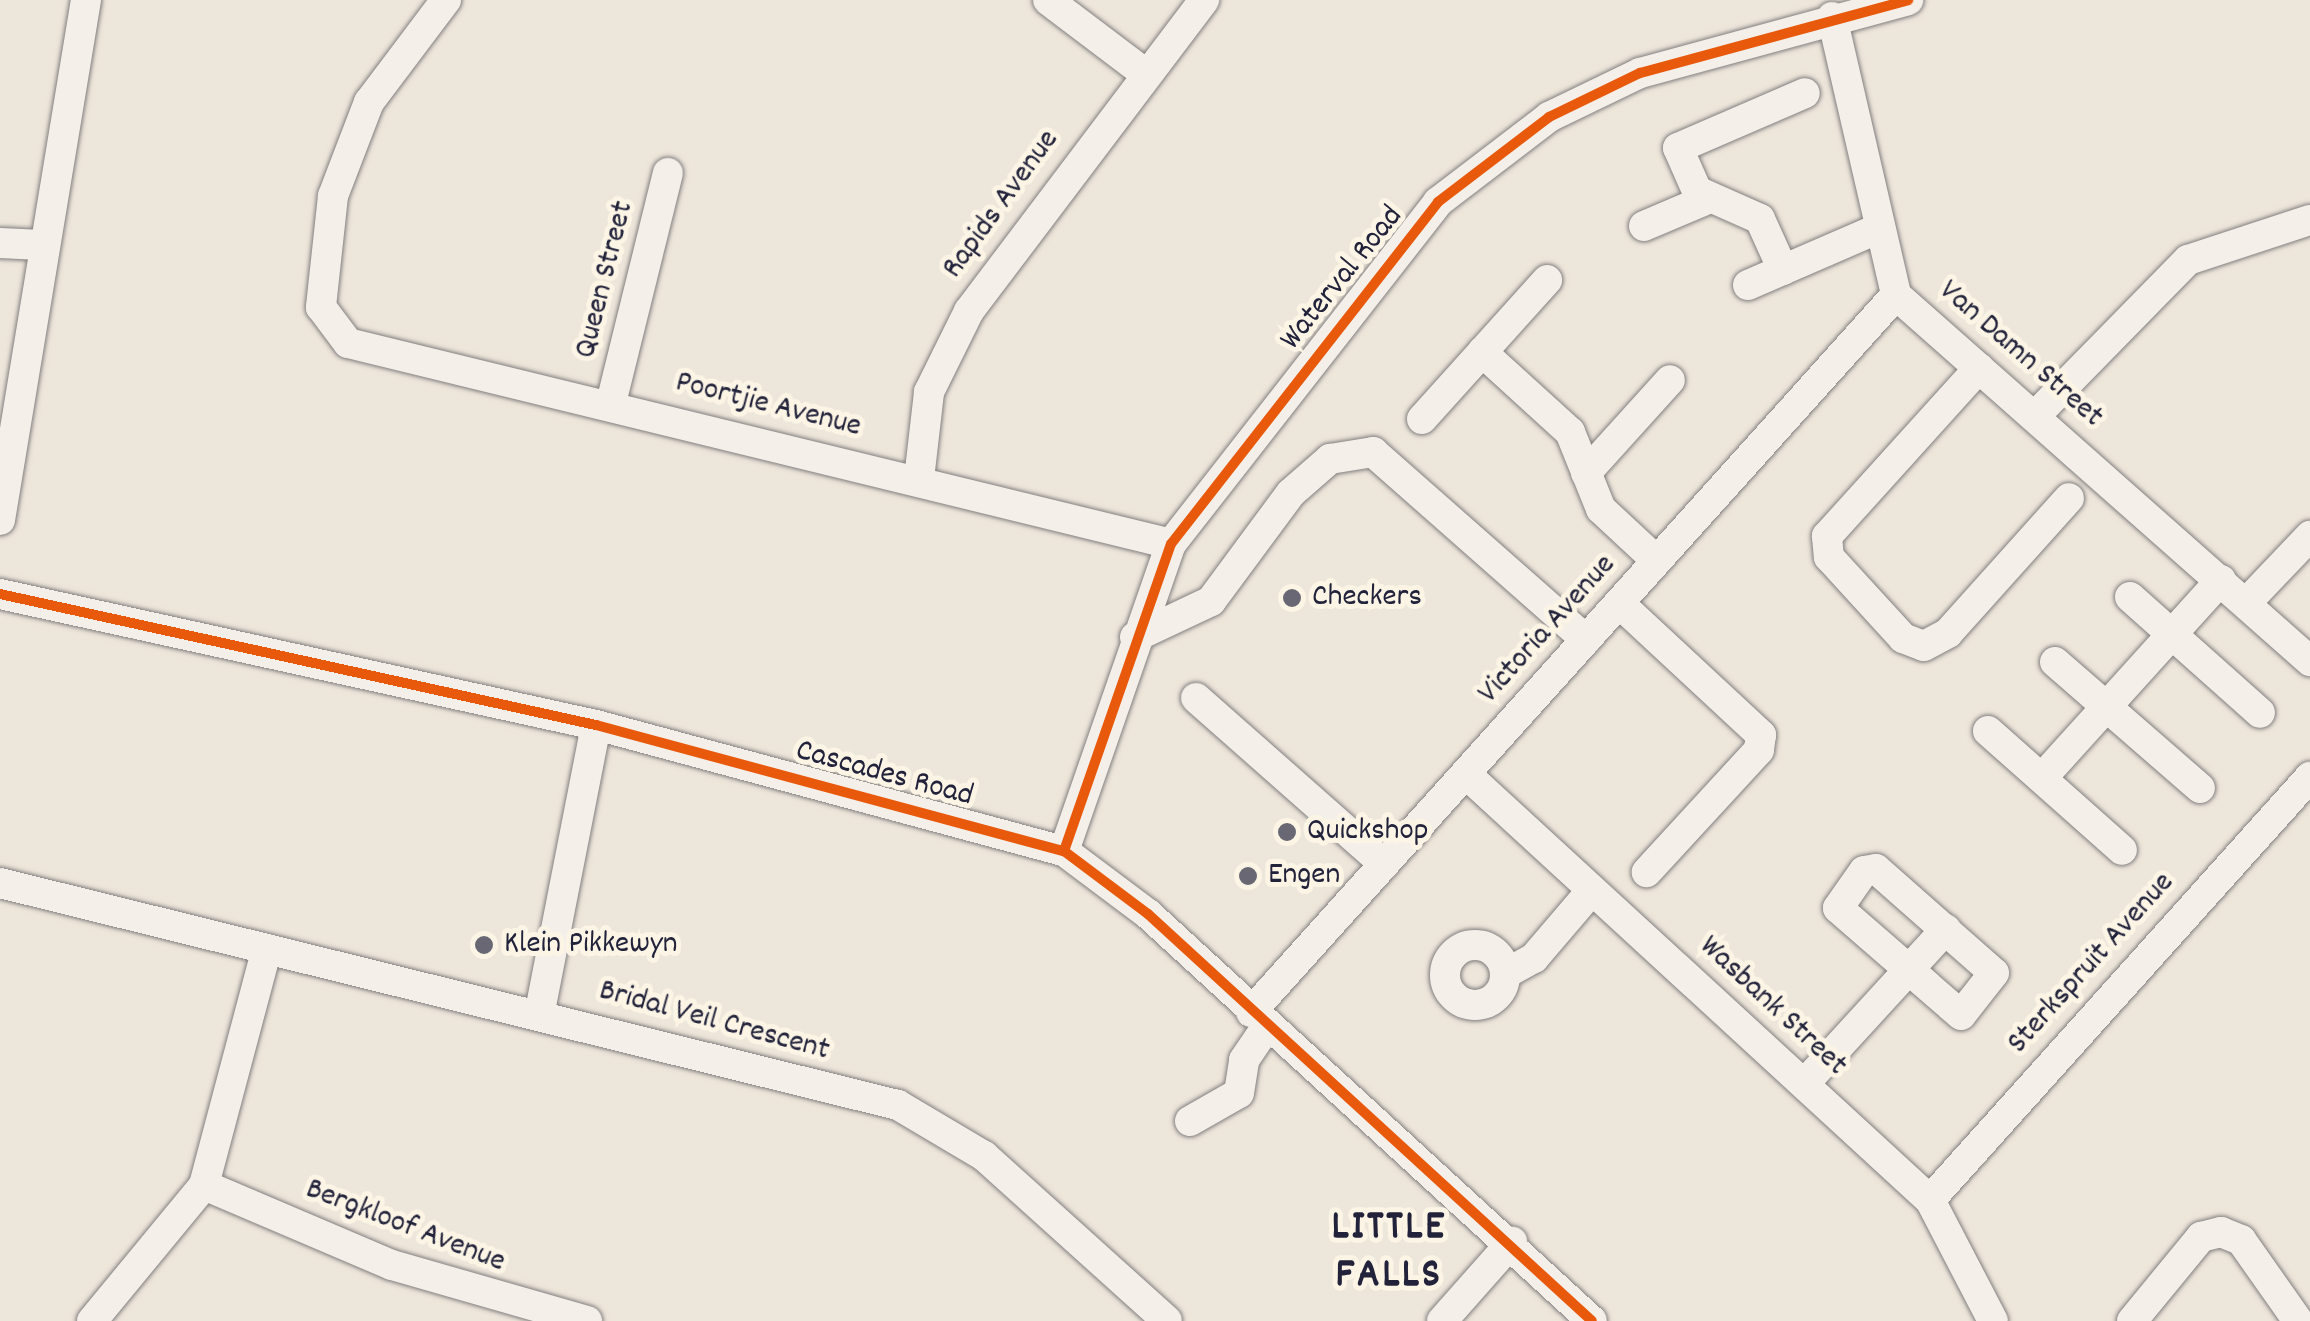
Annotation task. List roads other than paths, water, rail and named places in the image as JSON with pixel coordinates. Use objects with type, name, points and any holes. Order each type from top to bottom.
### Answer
[{"type":"street","points":[[0,520],[42,245],[86,0]]},
{"type":"street","name":"Poortjie Avenue","points":[[446,0],[369,102],[333,196],[321,307],[348,343],[611,403],[1171,544]]},
{"type":"street","points":[[1048,0],[1142,71]]},
{"type":"street","name":"Rapids Avenue","points":[[919,479],[928,392],[948,348],[1142,71],[1204,0]]},
{"type":"street","name":"Waterval Road","points":[[1064,851],[1135,636],[1171,544],[1349,308],[1438,202],[1493,156],[1640,74],[1832,17],[1908,0]]},
{"type":"street","name":"Van Damn Street","points":[[1832,17],[1896,294],[2248,601],[2310,661]]},
{"type":"street","points":[[1783,270],[1760,219],[1710,198],[1692,183],[1680,144],[1805,93]]},
{"type":"street","name":"Queen Street","points":[[611,403],[668,173]]},
{"type":"street","points":[[1644,226],[1710,198]]},
{"type":"street","points":[[2036,414],[2188,260],[2310,220]]},
{"type":"street","points":[[1748,285],[1880,228]]},
{"type":"street","points":[[0,243],[42,245]]},
{"type":"street","points":[[1422,420],[1546,280]]},
{"type":"street","name":"Victoria Avenue","points":[[1190,1122],[1238,1093],[1244,1060],[1259,1019],[1384,864],[1896,294]]},
{"type":"street","points":[[1482,352],[1570,432],[1600,509],[1657,560]]},
{"type":"street","points":[[1979,368],[1826,536],[1828,557],[1902,638],[1924,646],[1948,633],[2068,498]]},
{"type":"street","points":[[1586,473],[1670,380]]},
{"type":"street","points":[[1135,636],[1211,601],[1291,493],[1330,459],[1373,452],[1586,640]]},
{"type":"street","points":[[2248,601],[2310,536]]},
{"type":"street","points":[[2042,778],[2221,580]]},
{"type":"street","name":"Cascades Road","points":[[0,594],[596,725],[1064,851],[1148,914],[1259,1019],[1512,1242],[1592,1321]]},
{"type":"street","points":[[2130,597],[2260,713]]},
{"type":"street","points":[[1619,603],[1761,735],[1759,750],[1647,872]]},
{"type":"street","points":[[2055,662],[2200,788]]},
{"type":"street","points":[[1196,698],[1384,864]]},
{"type":"street","points":[[540,1011],[596,725]]},
{"type":"street","points":[[1988,731],[2122,850]]},
{"type":"street","name":"Wasbank Street","points":[[1466,774],[1930,1200],[1993,1321]]},
{"type":"street","name":"Sterkspruit Avenue","points":[[1930,1200],[2310,776]]},
{"type":"street","points":[[1876,869],[1946,928],[1994,973],[1965,1013],[1907,971],[1838,908],[1864,871],[1876,869]]},
{"type":"street","name":"Bridal Veil Crescent","points":[[0,883],[267,950],[540,1011],[942,1124],[1167,1321]]},
{"type":"street","points":[[1506,974],[1534,958],[1592,890]]},
{"type":"street","points":[[1804,1084],[1946,928]]},
{"type":"street","points":[[92,1321],[204,1186],[267,950]]},
{"type":"street","name":"Bergkloof Avenue","points":[[204,1186],[490,1311],[586,1321]]},
{"type":"street","points":[[2132,1321],[2201,1237],[2221,1232],[2240,1240],[2298,1321]]},
{"type":"street","points":[[1442,1321],[1512,1242]]},
{"type":"place","name":"Checkers","points":[[1292,598]]},
{"type":"place","name":"Quickshop","points":[[1287,832]]},
{"type":"place","name":"Engen","points":[[1248,876]]},
{"type":"place","name":"Klein Pikkewyn","points":[[484,945]]},
{"type":"district","name":"LITTLE FALLS","points":[[1389,1253]]}]
